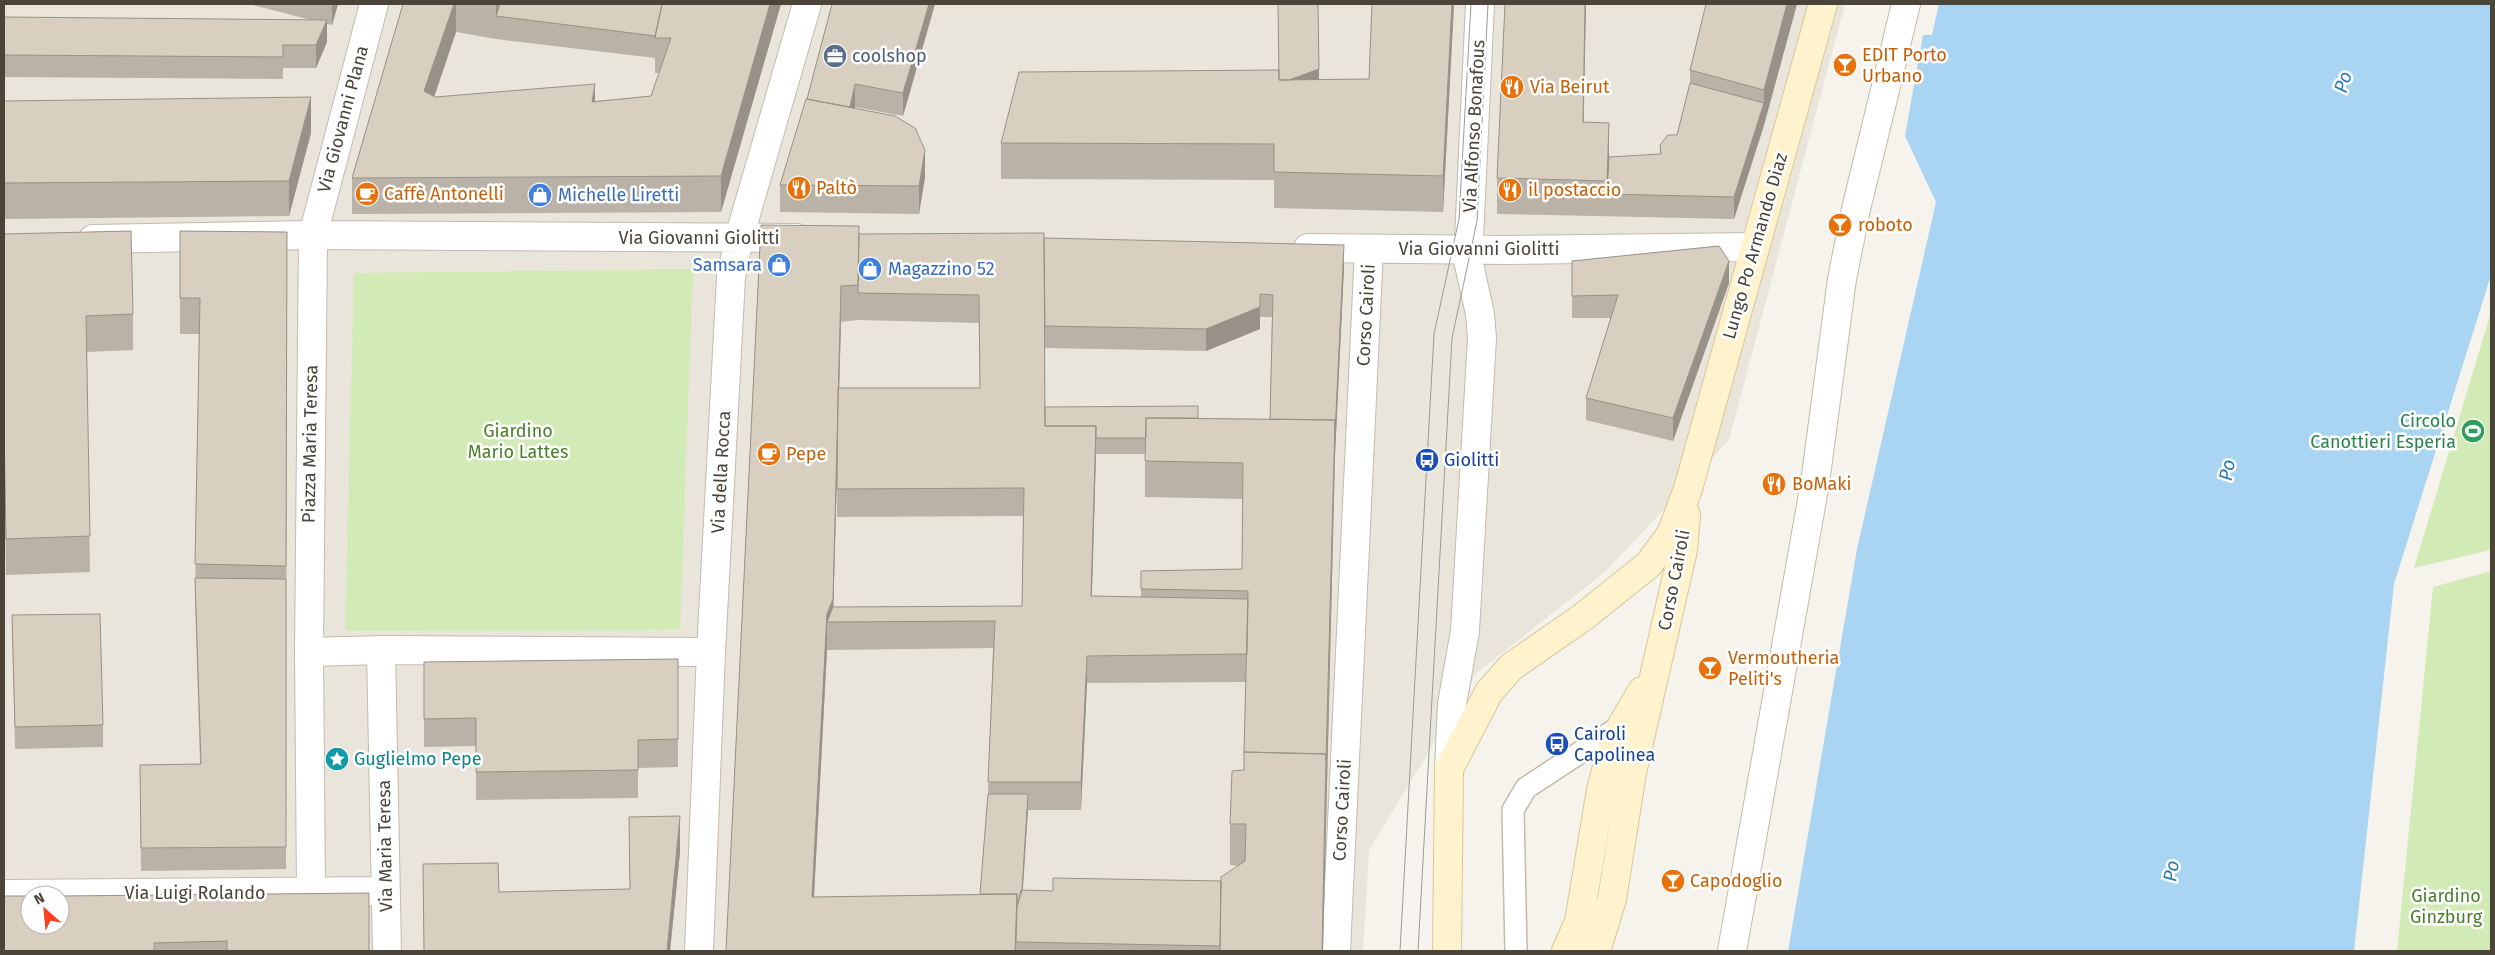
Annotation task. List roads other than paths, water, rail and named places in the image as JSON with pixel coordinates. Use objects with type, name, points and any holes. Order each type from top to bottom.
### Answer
[{"type":"main road","name":"Lungo Po Armando Diaz","points":[[1688,489],[1823,4]]},
{"type":"main road","name":"Corso Cairoli","points":[[1596,951],[1612,899],[1632,773],[1683,550],[1688,489]]},
{"type":"main road","name":"Corso Cairoli","points":[[1447,951],[1449,769],[1489,692],[1510,667],[1583,617],[1648,565],[1671,534],[1688,489]]},
{"type":"main road","points":[[1566,951],[1579,922],[1601,790],[1610,755],[1622,725],[1655,669]]},
{"type":"street","name":"Via Giovanni Plana","points":[[312,235],[374,4]]},
{"type":"street","name":"Via della Rocca","points":[[699,951],[711,652],[731,278],[739,238],[807,4]]},
{"type":"street","name":"Via Alfonso Bonafous","points":[[1468,249],[1480,4]]},
{"type":"street","points":[[1732,951],[1815,483],[1842,279],[1856,209],[1906,4]]},
{"type":"street","name":"Via Giovanni Giolitti","points":[[72,239],[312,235],[822,239]]},
{"type":"street","name":"Piazza Maria Teresa","points":[[311,891],[308,652],[312,235]]},
{"type":"street","name":"Via Giovanni Giolitti","points":[[1281,247],[1468,249],[1754,247]]},
{"type":"street","name":"Corso Cairoli","points":[[1336,951],[1369,249]]},
{"type":"street","name":"Corso Cairoli","points":[[1449,769],[1452,704],[1465,631],[1482,338],[1480,314],[1468,260],[1468,249]]},
{"type":"street","points":[[308,652],[381,650],[711,652]]},
{"type":"street","name":"Via Maria Teresa","points":[[381,650],[386,951]]},
{"type":"street","name":"Via Luigi Rolando","points":[[4,894],[386,891]]},
{"type":"lane","points":[[1516,951],[1514,810],[1526,788],[1622,725]]},
{"type":"water","name":"Po","points":[[1939,4],[2491,4],[2491,275],[2394,584],[2354,951],[1788,951],[1857,549],[1936,202],[1905,136],[1923,35],[1932,35]]},
{"type":"tram line","points":[[1400,951],[1434,334],[1459,219],[1471,4]]},
{"type":"tram line","points":[[1418,951],[1452,338],[1477,221],[1488,4]]},
{"type":"place","name":"coolshop","points":[[835,56]]},
{"type":"place","name":"EDIT Porto Urbano","points":[[1845,65]]},
{"type":"place","name":"Via Beirut","points":[[1512,87]]},
{"type":"place","name":"Paltò","points":[[799,188]]},
{"type":"place","name":"il postaccio","points":[[1510,190]]},
{"type":"place","name":"Caffè Antonelli","points":[[367,194]]},
{"type":"place","name":"Michelle Liretti","points":[[540,195]]},
{"type":"place","name":"roboto","points":[[1840,225]]},
{"type":"place","name":"Samsara","points":[[779,265]]},
{"type":"place","name":"Magazzino 52","points":[[870,269]]},
{"type":"place","name":"Circolo Canottieri Esperia","points":[[2473,431]]},
{"type":"place","name":"Pepe","points":[[769,454]]},
{"type":"place","name":"Giolitti","points":[[1427,460]]},
{"type":"place","name":"BoMaki","points":[[1774,484]]},
{"type":"place","name":"Vermoutheria Peliti's","points":[[1710,668]]},
{"type":"place","name":"Cairoli Capolinea","points":[[1557,744]]},
{"type":"place","name":"Guglielmo Pepe","points":[[337,759]]},
{"type":"place","name":"Capodoglio","points":[[1673,881]]},
{"type":"park label","name":"Giardino Mario Lattes","points":[[518,441]]},
{"type":"park label","name":"Giardino Ginzburg","points":[[2446,906]]}]
